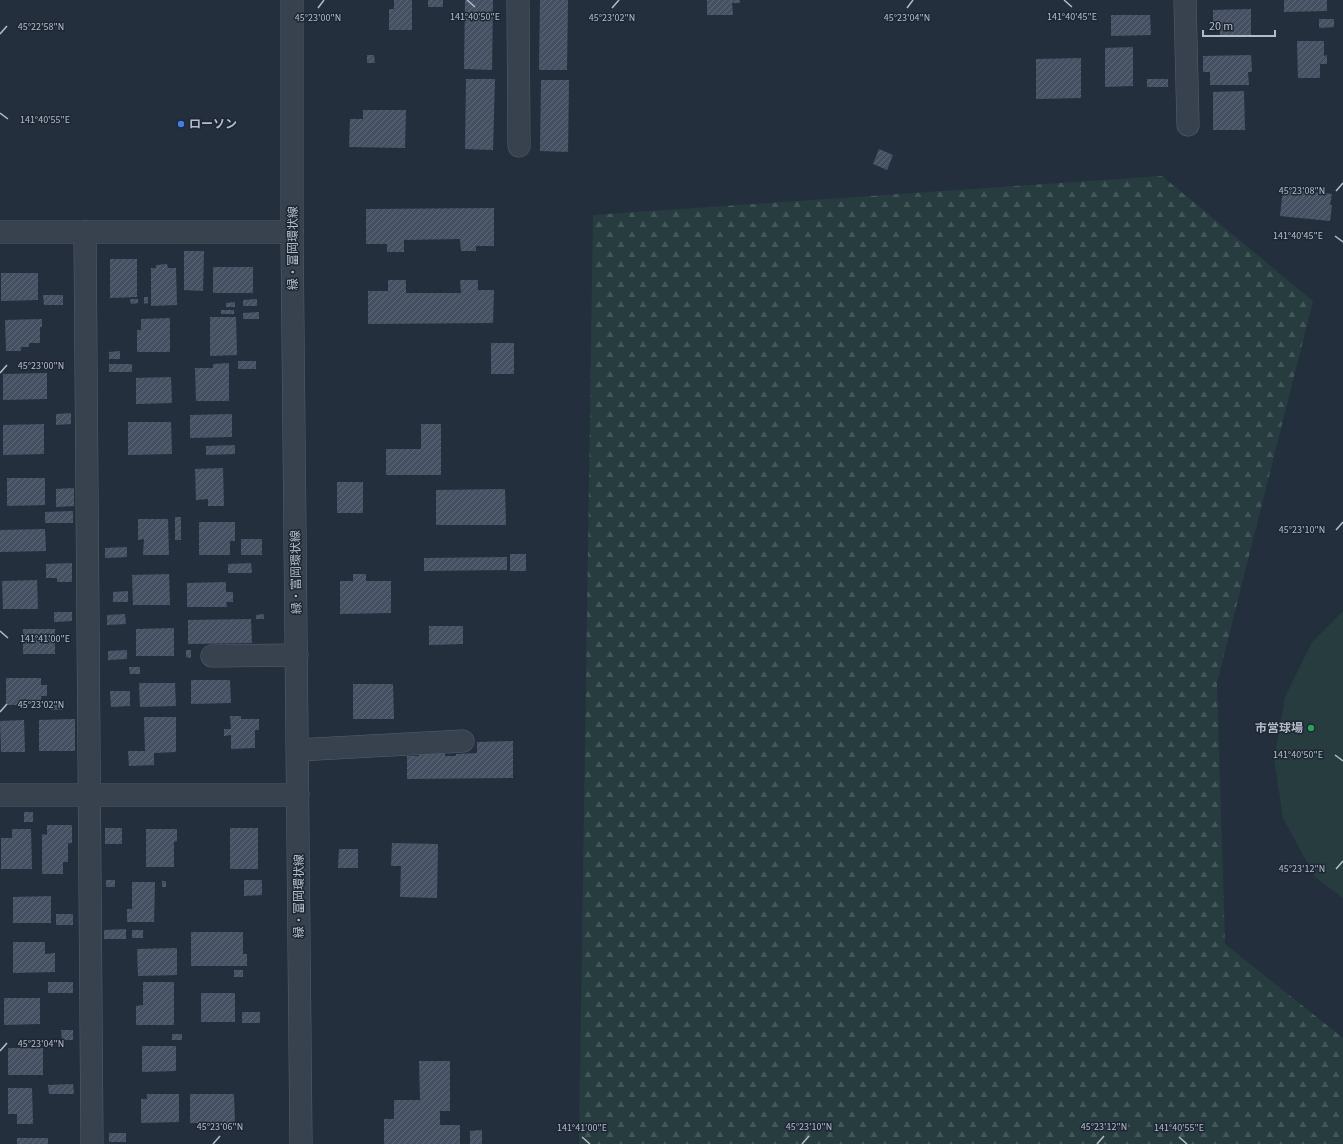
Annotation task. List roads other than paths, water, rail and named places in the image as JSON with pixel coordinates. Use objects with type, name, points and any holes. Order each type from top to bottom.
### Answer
[{"type":"street","name":"緑・富岡環状線","points":[[292,0],[292,232],[301,1144]]},
{"type":"street","points":[[518,0],[519,146]]},
{"type":"street","points":[[1185,0],[1188,125]]},
{"type":"street","points":[[0,232],[292,232]]},
{"type":"street","points":[[86,232],[88,794],[92,1144]]},
{"type":"street","points":[[212,656],[297,655]]},
{"type":"street","points":[[298,750],[463,741]]},
{"type":"street","points":[[0,795],[298,794]]},
{"type":"place","name":"ローソン","points":[[181,124]]},
{"type":"place","name":"市営球場","points":[[1311,728]]}]
